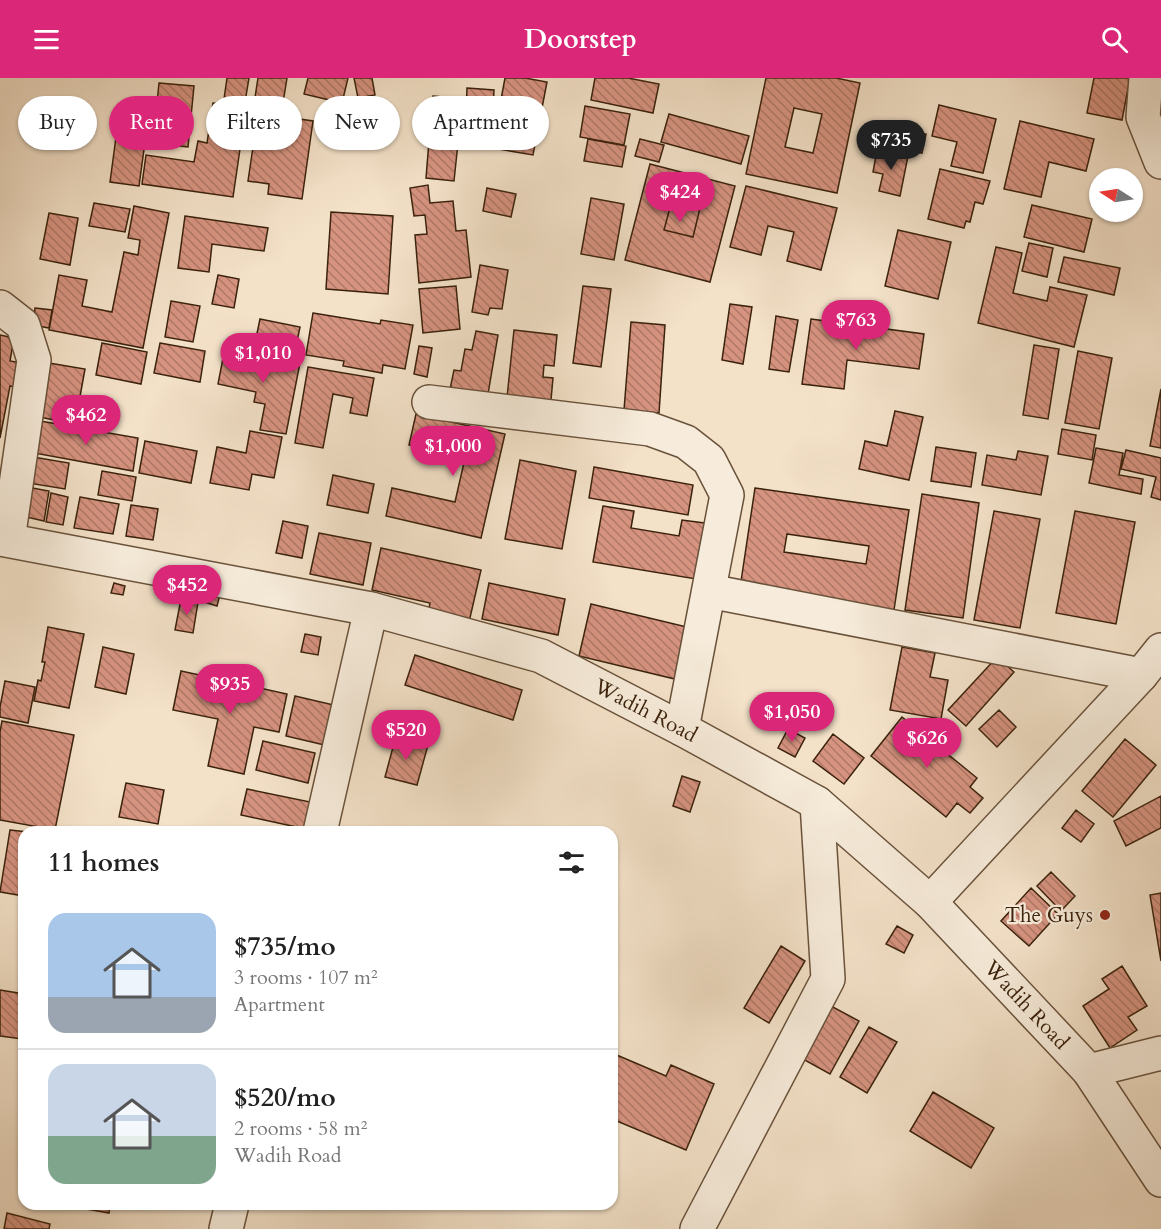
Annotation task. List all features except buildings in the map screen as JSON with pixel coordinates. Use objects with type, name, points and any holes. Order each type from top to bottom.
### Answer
[{"type":"street","points":[[1146,78],[1143,117],[1161,162]]},
{"type":"street","points":[[0,307],[23,326],[34,360],[4,539]]},
{"type":"street","points":[[429,402],[650,429],[686,442],[709,460],[727,495],[682,729]]},
{"type":"street","name":"Wadih Road","points":[[4,539],[371,609],[541,656],[682,729],[817,803],[930,902],[1089,1071],[1161,1180]]},
{"type":"street","points":[[709,591],[1151,662]]},
{"type":"street","points":[[321,826],[371,609]]},
{"type":"street","points":[[930,902],[1151,662]]},
{"type":"street","points":[[697,1229],[828,979],[817,803]]},
{"type":"street","points":[[1089,1071],[1161,1053]]},
{"type":"street","points":[[226,1229],[231,1210]]},
{"type":"place","name":"The Guys","points":[[1105,915]]}]
